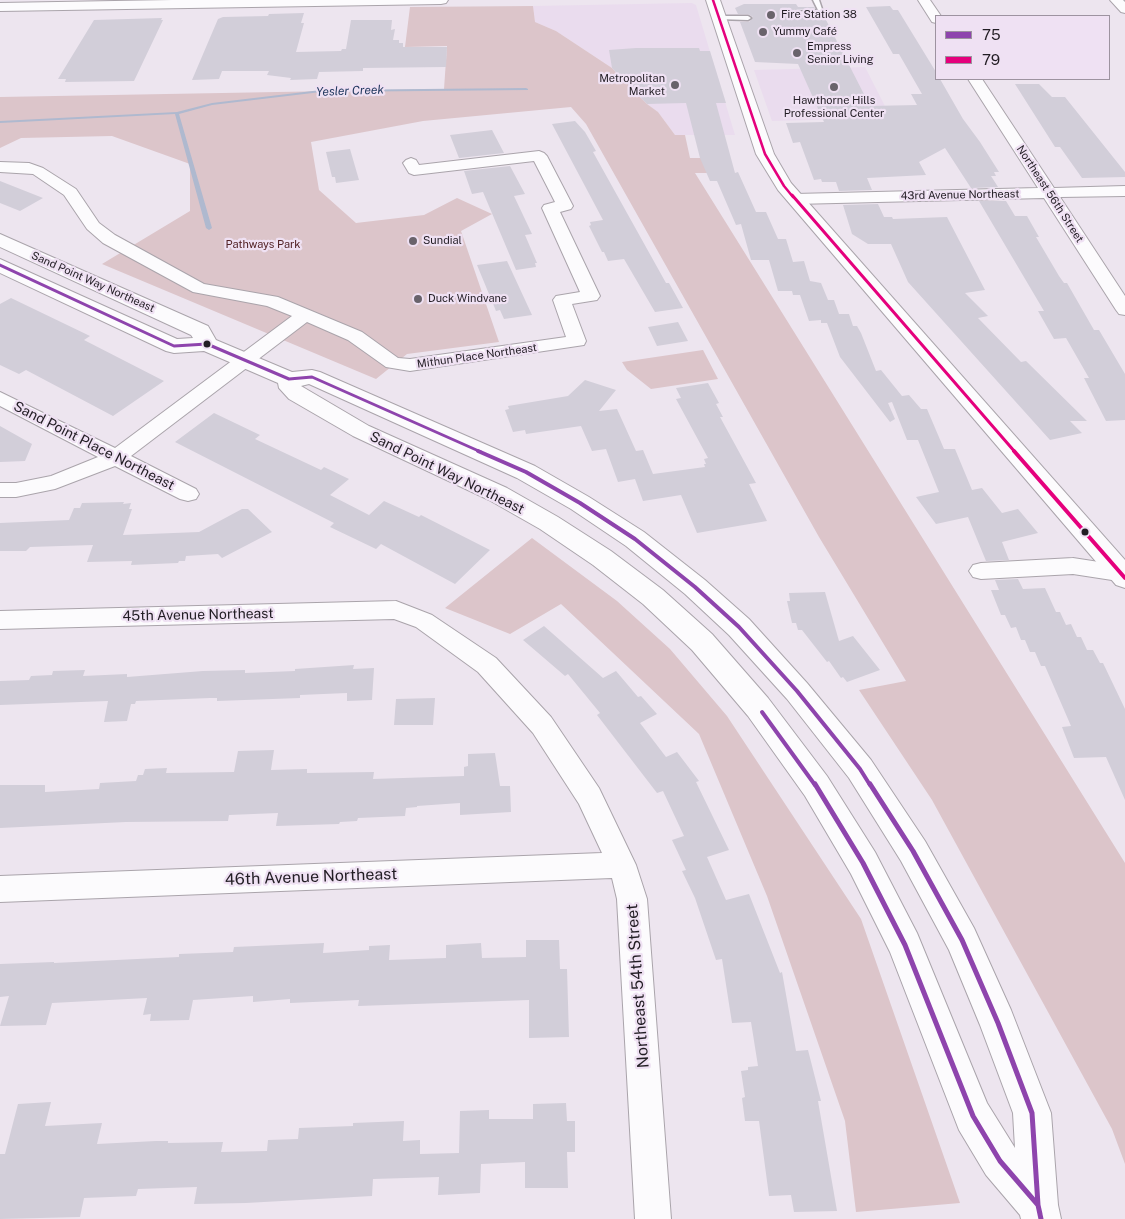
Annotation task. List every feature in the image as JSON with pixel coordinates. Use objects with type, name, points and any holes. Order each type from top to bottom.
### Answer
[{"type":"main road","points":[[0,7],[180,2],[441,0]]},
{"type":"main road","points":[[713,0],[765,154],[776,174],[795,199],[1124,575]]},
{"type":"main road","name":"Sand Point Way Northeast","points":[[0,240],[200,331],[207,344]]},
{"type":"main road","name":"Sand Point Way Northeast","points":[[0,264],[174,346],[207,344],[289,379],[312,377],[526,472],[580,503],[635,539],[695,587],[739,627],[797,691],[860,769],[913,851],[962,940],[998,1023],[1032,1113],[1040,1212]]},
{"type":"main road","name":"Sand Point Way Northeast","points":[[289,379],[290,388],[296,394],[360,431],[498,494],[548,523],[602,558],[653,597],[702,642],[758,708],[816,786],[862,863],[905,945],[973,1116],[1000,1161],[1040,1212]]},
{"type":"street","points":[[924,0],[935,17]]},
{"type":"street","points":[[1116,0],[1125,9]]},
{"type":"street","name":"Northeast 56th Street","points":[[976,80],[1125,310]]},
{"type":"street","name":"Mithun Place Northeast","points":[[0,166],[29,168],[38,171],[70,192],[93,226],[109,238],[199,288],[272,301],[355,336],[393,364],[410,365],[577,341],[562,300],[591,296],[550,208],[565,206],[539,156],[414,170],[411,163]]},
{"type":"street","name":"43rd Avenue Northeast","points":[[795,199],[1125,191]]},
{"type":"street","points":[[0,490],[16,490],[55,482],[115,458],[304,316]]},
{"type":"street","name":"Sand Point Place Northeast","points":[[0,398],[188,494]]},
{"type":"street","points":[[981,571],[1074,566],[1124,575]]},
{"type":"street","name":"45th Avenue Northeast","points":[[0,620],[396,610]]},
{"type":"street","name":"Northeast 54th Street","points":[[396,610],[424,621],[487,666],[542,725],[588,796],[622,865],[632,899],[653,1219]]},
{"type":"street","name":"46th Avenue Northeast","points":[[0,889],[622,865]]},
{"type":"lane","points":[[796,14],[810,14],[821,11],[816,0]]},
{"type":"lane","points":[[719,18],[748,18]]},
{"type":"shaded area","points":[[692,3],[696,5],[735,135],[675,135],[658,112],[647,104],[612,68],[556,31],[535,22],[533,6]]},
{"type":"shaded area","points":[[865,67],[891,118],[772,121],[754,70]]},
{"type":"green space","name":"Pathways Park","points":[[533,6],[535,22],[556,31],[612,68],[647,104],[658,112],[675,135],[685,135],[690,158],[704,158],[708,173],[695,173],[1125,863],[1125,1164],[1112,1129],[932,800],[859,690],[906,681],[819,537],[586,124],[571,107],[423,121],[311,142],[319,190],[356,223],[424,215],[457,198],[492,214],[461,231],[499,342],[407,354],[376,379],[102,264],[190,211],[190,164],[112,136],[21,138],[0,148],[0,97],[444,89],[447,46],[405,47],[410,7]]},
{"type":"green space","points":[[703,350],[718,379],[651,389],[627,370],[622,362]]},
{"type":"green space","points":[[532,538],[617,601],[670,649],[727,716],[861,919],[960,1203],[856,1212],[845,1121],[767,896],[699,734],[561,604],[510,634],[445,608]]},
{"type":"building","points":[[744,4],[796,4],[798,7],[814,7],[795,10],[791,14],[794,17],[810,18],[823,14],[870,106],[917,105],[911,94],[922,94],[899,54],[893,54],[866,7],[890,6],[893,10],[898,10],[935,70],[935,80],[941,80],[963,119],[999,172],[994,172],[996,176],[991,176],[998,187],[971,188],[945,148],[919,162],[926,175],[867,178],[872,190],[839,191],[836,182],[822,182],[821,179],[814,180],[800,142],[793,143],[786,123],[824,122],[798,64],[755,62],[740,22],[749,22],[753,17],[748,14],[738,14],[735,8]]},
{"type":"building","points":[[304,13],[301,23],[304,23],[296,52],[341,51],[346,49],[351,20],[392,20],[391,30],[395,29],[393,40],[399,40],[399,43],[403,43],[403,47],[447,47],[446,67],[363,68],[363,71],[319,72],[317,79],[290,80],[291,78],[267,75],[269,71],[222,71],[219,79],[192,80],[218,19],[223,17]]},
{"type":"building","points":[[162,18],[161,20],[163,20],[134,81],[65,82],[66,79],[58,79],[94,20]]},
{"type":"building","points":[[699,48],[700,51],[710,51],[726,103],[716,103],[735,173],[738,172],[756,212],[766,212],[778,239],[786,239],[793,262],[804,261],[810,281],[821,283],[828,300],[834,300],[839,314],[849,314],[853,326],[857,326],[861,333],[876,371],[881,370],[902,396],[909,395],[921,409],[927,409],[944,449],[955,449],[972,490],[982,488],[1002,513],[1018,509],[1038,533],[1002,542],[1009,560],[986,561],[968,517],[936,524],[916,497],[939,492],[918,440],[907,440],[892,402],[888,403],[895,419],[890,422],[840,357],[827,323],[821,323],[821,320],[809,321],[800,295],[793,295],[792,291],[778,291],[769,260],[751,260],[741,224],[736,225],[717,181],[710,181],[700,158],[686,103],[647,104],[612,68],[609,50]]},
{"type":"building","points":[[1015,84],[1039,84],[1052,97],[1065,97],[1125,172],[1125,177],[1082,178],[1060,147],[1055,147]]},
{"type":"building","points":[[575,121],[585,132],[596,151],[593,152],[666,283],[669,283],[683,308],[655,312],[624,259],[608,261],[604,252],[602,252],[589,226],[591,225],[590,222],[603,220],[552,124]]},
{"type":"building","points":[[492,130],[504,153],[459,158],[450,135]]},
{"type":"building","points":[[350,149],[359,180],[336,183],[335,177],[332,177],[326,152]]},
{"type":"building","points":[[510,166],[525,194],[514,196],[532,234],[525,235],[537,263],[535,263],[536,267],[516,270],[483,192],[472,194],[464,171]]},
{"type":"building","points":[[0,181],[43,198],[20,211],[0,203]]},
{"type":"building","points":[[979,201],[1006,201],[1015,216],[1027,216],[1039,237],[1036,237],[1059,276],[1064,283],[1067,283],[1094,330],[1099,330],[1125,374],[1125,420],[1106,421],[1084,378],[1089,378],[1066,338],[1054,339],[1038,311],[1044,311]]},
{"type":"building","points":[[878,204],[884,217],[892,217],[893,219],[947,217],[985,290],[965,293],[988,316],[978,318],[1021,362],[1026,361],[1087,421],[1070,421],[1082,433],[1050,440],[908,282],[891,244],[868,244],[852,234],[843,205]]},
{"type":"building","points":[[507,261],[532,315],[504,319],[500,310],[496,311],[477,265]]},
{"type":"building","points":[[11,298],[90,336],[84,340],[164,381],[113,416],[26,370],[19,374],[0,365],[0,304]]},
{"type":"building","points":[[678,322],[688,341],[657,346],[648,327]]},
{"type":"building","points":[[585,380],[616,390],[599,411],[617,409],[636,451],[643,450],[653,474],[705,467],[704,459],[708,458],[676,399],[681,398],[676,388],[708,383],[719,403],[716,404],[723,417],[720,417],[756,483],[749,484],[767,521],[697,533],[681,495],[643,501],[635,479],[618,482],[606,449],[592,451],[581,426],[526,434],[525,430],[513,432],[505,410],[509,409],[508,406],[568,396]]},
{"type":"building","points":[[214,413],[260,435],[255,439],[321,470],[324,467],[349,479],[330,495],[369,515],[384,501],[419,517],[421,515],[490,550],[455,584],[381,544],[376,549],[330,527],[334,523],[175,442]]},
{"type":"building","points":[[0,426],[32,444],[25,461],[0,462]]},
{"type":"building","points":[[124,502],[123,504],[131,503],[129,509],[132,509],[123,535],[199,532],[242,509],[248,509],[272,532],[222,558],[218,554],[186,556],[185,561],[179,561],[178,563],[131,565],[132,561],[87,562],[93,545],[30,547],[26,551],[0,551],[0,523],[69,520],[74,508],[80,508],[82,503]]},
{"type":"building","points":[[1018,579],[1023,589],[1045,588],[1056,612],[1060,612],[1066,625],[1071,624],[1077,637],[1081,637],[1087,650],[1093,650],[1100,663],[1103,663],[1125,709],[1125,800],[1106,757],[1074,758],[1062,727],[1071,726],[1045,666],[1041,666],[1035,652],[1030,652],[1025,640],[1021,640],[1016,627],[1011,628],[1005,615],[1001,615],[991,590],[999,590],[995,580]]},
{"type":"building","points":[[825,592],[839,641],[853,636],[880,670],[847,682],[843,677],[841,678],[829,661],[827,662],[802,630],[798,630],[796,623],[792,623],[787,601],[790,601],[789,593]]},
{"type":"building","points":[[544,626],[603,678],[616,671],[638,697],[641,696],[657,714],[640,723],[666,757],[677,752],[699,781],[696,782],[729,850],[707,857],[726,900],[749,894],[780,973],[782,972],[796,1051],[808,1050],[821,1101],[818,1101],[837,1211],[794,1212],[791,1195],[769,1196],[759,1121],[745,1121],[742,1098],[745,1097],[741,1071],[748,1070],[748,1067],[758,1066],[751,1022],[732,1023],[722,959],[716,960],[695,898],[682,871],[686,870],[672,840],[684,836],[663,791],[657,793],[597,715],[600,713],[568,674],[565,676],[523,640]]},
{"type":"building","points":[[354,665],[353,669],[374,668],[372,700],[347,701],[347,693],[300,695],[300,698],[217,701],[217,698],[210,698],[136,701],[135,704],[131,704],[127,721],[104,722],[108,701],[0,705],[0,681],[29,680],[31,676],[52,675],[53,671],[85,670],[83,676],[127,674],[127,677],[203,671],[245,670],[245,673],[295,671],[295,669]]},
{"type":"building","points":[[435,698],[433,725],[394,725],[396,699]]},
{"type":"building","points":[[274,750],[271,770],[307,769],[307,773],[374,772],[373,779],[464,776],[464,767],[468,766],[468,754],[495,753],[500,786],[510,786],[511,812],[460,815],[460,803],[417,806],[406,808],[405,816],[358,818],[357,821],[340,822],[339,824],[276,826],[278,813],[229,815],[228,821],[126,822],[0,828],[0,785],[45,785],[45,792],[99,789],[100,783],[136,781],[138,775],[143,775],[145,769],[167,768],[166,773],[234,772],[238,751]]},
{"type":"building","points":[[526,940],[559,940],[560,969],[567,969],[569,1037],[529,1038],[529,1000],[358,1006],[359,1000],[290,1003],[290,999],[253,1002],[253,996],[193,1000],[189,1020],[150,1021],[151,1014],[143,1015],[147,998],[52,1003],[46,1025],[0,1026],[9,996],[0,997],[0,964],[179,957],[179,954],[233,952],[234,947],[324,943],[323,953],[369,950],[369,946],[390,945],[389,960],[446,958],[446,945],[481,943],[482,958],[526,957]]},
{"type":"building","points":[[51,1102],[45,1126],[102,1123],[97,1144],[156,1141],[168,1141],[168,1143],[223,1142],[221,1152],[267,1151],[268,1140],[298,1139],[299,1128],[353,1126],[353,1123],[404,1121],[403,1141],[420,1140],[420,1154],[459,1153],[460,1111],[489,1110],[489,1119],[533,1119],[533,1104],[566,1103],[567,1121],[575,1121],[575,1152],[567,1152],[568,1188],[525,1188],[525,1162],[481,1164],[480,1193],[438,1195],[439,1177],[373,1179],[372,1196],[246,1203],[194,1204],[197,1187],[138,1189],[136,1196],[84,1198],[80,1217],[0,1219],[0,1154],[5,1154],[18,1104]]},
{"type":"waterway","name":"Yesler Creek","points":[[177,113],[212,104],[321,91],[526,89]]},
{"type":"waterway","name":"Yesler Creek","points":[[0,122],[177,113]]},
{"type":"waterway","name":"Yesler Creek","points":[[177,113],[209,228]]},
{"type":"transit line","name":"79","points":[[713,0],[765,154],[784,186],[1125,578]]},
{"type":"transit line","name":"75","points":[[0,265],[174,346],[207,344],[289,379],[312,377],[526,472],[580,503],[635,539],[695,587],[739,627],[797,691],[860,769],[913,851],[962,940],[998,1023],[1032,1113],[1038,1205],[1041,1219]]},
{"type":"transit line","name":"75","points":[[762,712],[816,786],[863,863],[905,945],[973,1116],[1000,1161],[1038,1205],[1040,1214]]},
{"type":"place","name":"Fire Station 38","points":[[771,15]]},
{"type":"place","name":"Yummy Café","points":[[763,32]]},
{"type":"place","name":"Empress Senior Living","points":[[797,53]]},
{"type":"place","name":"Metropolitan Market","points":[[675,85]]},
{"type":"place","name":"Hawthorne Hills Professional Center","points":[[834,87]]},
{"type":"place","name":"Sundial","points":[[413,241]]},
{"type":"place","name":"Duck Windvane","points":[[418,299]]}]
